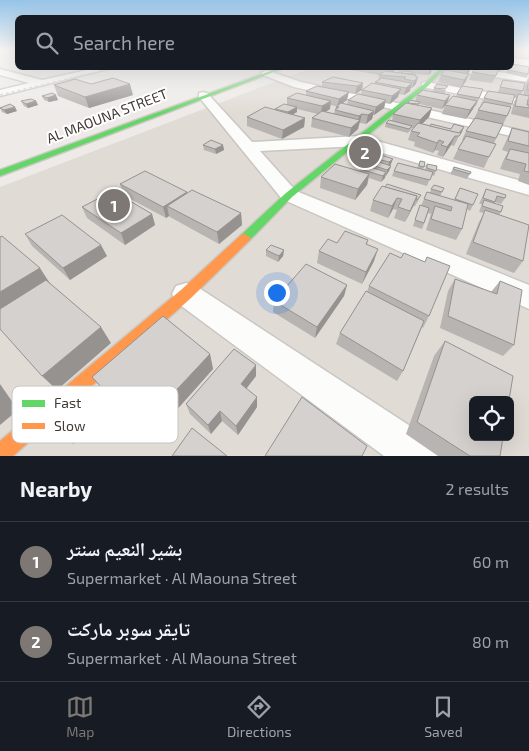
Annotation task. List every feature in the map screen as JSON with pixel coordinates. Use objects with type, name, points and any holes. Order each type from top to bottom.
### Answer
[{"type":"main road","points":[[0,161],[263,71]]},
{"type":"main road","name":"AL MAOUNA STREET","points":[[0,173],[264,71]]},
{"type":"main road","points":[[79,386],[186,294],[289,195],[359,141],[440,71]]},
{"type":"main road","points":[[8,182],[71,146]]},
{"type":"main road","points":[[0,454],[13,443]]},
{"type":"street","points":[[0,93],[92,71]]},
{"type":"street","points":[[270,71],[298,85],[529,136]]},
{"type":"street","points":[[474,71],[529,79]]},
{"type":"street","points":[[0,72],[41,83]]},
{"type":"street","points":[[426,85],[529,102]]},
{"type":"street","points":[[203,96],[289,195],[529,297]]},
{"type":"street","points":[[248,147],[359,141],[529,189]]},
{"type":"street","points":[[186,294],[418,456]]},
{"type":"shaded area","points":[[302,71],[529,71],[529,456],[0,456],[0,187]]},
{"type":"building","points":[[387,71],[416,75],[418,77],[414,81],[404,79],[406,77],[379,75]]},
{"type":"building","points":[[404,71],[413,72],[411,74],[401,73]]},
{"type":"building","points":[[444,71],[469,74],[464,80],[441,75]]},
{"type":"building","points":[[473,71],[498,71],[495,76]]},
{"type":"building","points":[[514,71],[528,71],[528,74]]},
{"type":"building","points":[[333,77],[363,83],[357,86],[322,82]]},
{"type":"building","points":[[113,78],[130,84],[85,97],[54,85],[75,79],[91,84]]},
{"type":"building","points":[[382,78],[412,83],[406,88],[375,82]]},
{"type":"building","points":[[503,80],[525,83],[523,91],[500,87]]},
{"type":"building","points":[[372,83],[401,89],[392,96],[362,90]]},
{"type":"building","points":[[437,84],[448,86],[445,89],[434,88]]},
{"type":"building","points":[[317,86],[349,92],[339,99],[306,91]]},
{"type":"building","points":[[462,86],[483,89],[479,98],[457,94]]},
{"type":"building","points":[[423,90],[450,95],[445,101],[417,95]]},
{"type":"building","points":[[488,91],[515,95],[512,104],[484,98]]},
{"type":"building","points":[[52,93],[56,95],[47,98],[42,96]]},
{"type":"building","points":[[297,93],[331,101],[322,106],[287,98]]},
{"type":"building","points":[[358,94],[386,100],[376,107],[348,100]]},
{"type":"building","points":[[518,94],[529,96],[527,105],[529,105],[529,108],[515,106]]},
{"type":"building","points":[[453,96],[477,101],[470,110],[445,105]]},
{"type":"building","points":[[31,99],[36,101],[26,104],[21,101]]},
{"type":"building","points":[[410,100],[420,102],[418,104],[408,103]]},
{"type":"building","points":[[484,102],[511,107],[507,116],[478,110]]},
{"type":"building","points":[[341,103],[374,111],[368,115],[362,114],[359,116],[335,110]]},
{"type":"building","points":[[406,103],[432,108],[420,120],[393,114]]},
{"type":"building","points":[[10,104],[15,107],[4,110],[0,108]]},
{"type":"building","points":[[284,104],[297,107],[288,112],[275,109]]},
{"type":"building","points":[[265,107],[305,118],[283,130],[247,117]]},
{"type":"building","points":[[322,111],[360,120],[351,128],[312,118]]},
{"type":"building","points":[[475,118],[503,124],[496,138],[466,131]]},
{"type":"building","points":[[389,120],[412,126],[409,129],[386,123]]},
{"type":"building","points":[[418,123],[461,133],[459,136],[455,136],[447,147],[441,145],[444,142],[439,140],[437,143],[417,136],[420,133],[411,131]]},
{"type":"building","points":[[431,124],[451,129],[454,124],[464,127],[459,133],[430,126]]},
{"type":"building","points":[[512,128],[529,132],[529,146],[508,141]]},
{"type":"building","points":[[466,136],[496,144],[489,157],[458,149]]},
{"type":"building","points":[[211,140],[223,145],[215,149],[203,145]]},
{"type":"building","points":[[364,145],[373,147],[370,151],[360,151]]},
{"type":"building","points":[[510,149],[529,153],[529,172],[524,171],[526,164],[506,159]]},
{"type":"building","points":[[371,151],[378,153],[374,157],[368,155]]},
{"type":"building","points":[[381,155],[393,159],[389,162],[378,159]]},
{"type":"building","points":[[376,161],[391,166],[387,170],[372,165]]},
{"type":"building","points":[[420,161],[425,162],[424,167],[419,166]]},
{"type":"building","points":[[398,163],[433,172],[430,180],[394,171]]},
{"type":"building","points":[[335,164],[369,174],[358,189],[321,177]]},
{"type":"building","points":[[427,164],[437,166],[436,171],[427,168]]},
{"type":"building","points":[[364,165],[386,172],[383,176],[360,169]]},
{"type":"building","points":[[454,167],[471,172],[470,174],[453,169]]},
{"type":"building","points":[[145,171],[187,192],[163,207],[120,184]]},
{"type":"building","points":[[387,184],[421,195],[416,200],[417,196],[385,187]]},
{"type":"building","points":[[434,185],[444,188],[442,192],[431,189]]},
{"type":"building","points":[[382,186],[417,196],[410,211],[398,207],[402,199],[397,198],[392,206],[373,200]]},
{"type":"building","points":[[460,188],[478,194],[473,205],[455,199]]},
{"type":"building","points":[[486,189],[506,195],[505,198],[497,196],[495,202],[483,198]]},
{"type":"building","points":[[192,190],[241,213],[217,232],[167,206]]},
{"type":"building","points":[[113,191],[152,214],[121,233],[82,207]]},
{"type":"building","points":[[427,192],[468,204],[462,229],[431,219],[435,206],[451,211],[452,207],[424,199]]},
{"type":"building","points":[[484,200],[503,206],[501,212],[482,206]]},
{"type":"building","points":[[420,205],[429,208],[424,223],[415,220]]},
{"type":"building","points":[[485,210],[529,225],[523,261],[473,242]]},
{"type":"building","points":[[62,215],[101,245],[63,268],[25,234]]},
{"type":"building","points":[[345,231],[368,240],[366,244],[378,249],[366,272],[319,251],[328,239],[337,243]]},
{"type":"building","points":[[2,236],[40,268],[0,292],[0,237]]},
{"type":"building","points":[[271,245],[284,250],[279,256],[266,250]]},
{"type":"building","points":[[390,253],[401,258],[404,253],[425,262],[427,257],[450,266],[429,316],[369,286]]},
{"type":"building","points":[[306,264],[347,285],[317,327],[274,301]]},
{"type":"building","points":[[455,279],[497,294],[500,281],[522,290],[514,345],[448,316]]},
{"type":"building","points":[[46,280],[101,327],[42,376],[0,329],[0,309]]},
{"type":"building","points":[[366,291],[424,321],[403,371],[340,333]]},
{"type":"building","points":[[163,316],[210,354],[178,388],[178,386],[100,386],[92,377]]},
{"type":"building","points":[[445,341],[513,376],[510,396],[469,396],[469,441],[502,441],[500,456],[470,456],[417,422]]},
{"type":"building","points":[[234,349],[256,365],[241,384],[257,397],[236,426],[220,411],[208,425],[186,404]]},
{"type":"building","points":[[302,397],[367,446],[362,456],[265,456]]},
{"type":"building","points":[[192,428],[227,456],[172,456]]},
{"type":"railway","points":[[79,76],[98,71]]},
{"type":"railway","points":[[0,95],[84,75]]},
{"type":"traffic: fast","points":[[0,173],[273,71]]},
{"type":"traffic: fast","points":[[245,238],[289,195],[426,85],[440,71]]},
{"type":"traffic: slow","points":[[79,386],[186,294],[245,238]]},
{"type":"traffic: slow","points":[[0,454],[13,443]]},
{"type":"place","name":"تايقر سوبر ماركت","points":[[365,152]]},
{"type":"place","name":"بشير النعيم سنتر","points":[[114,205]]}]
